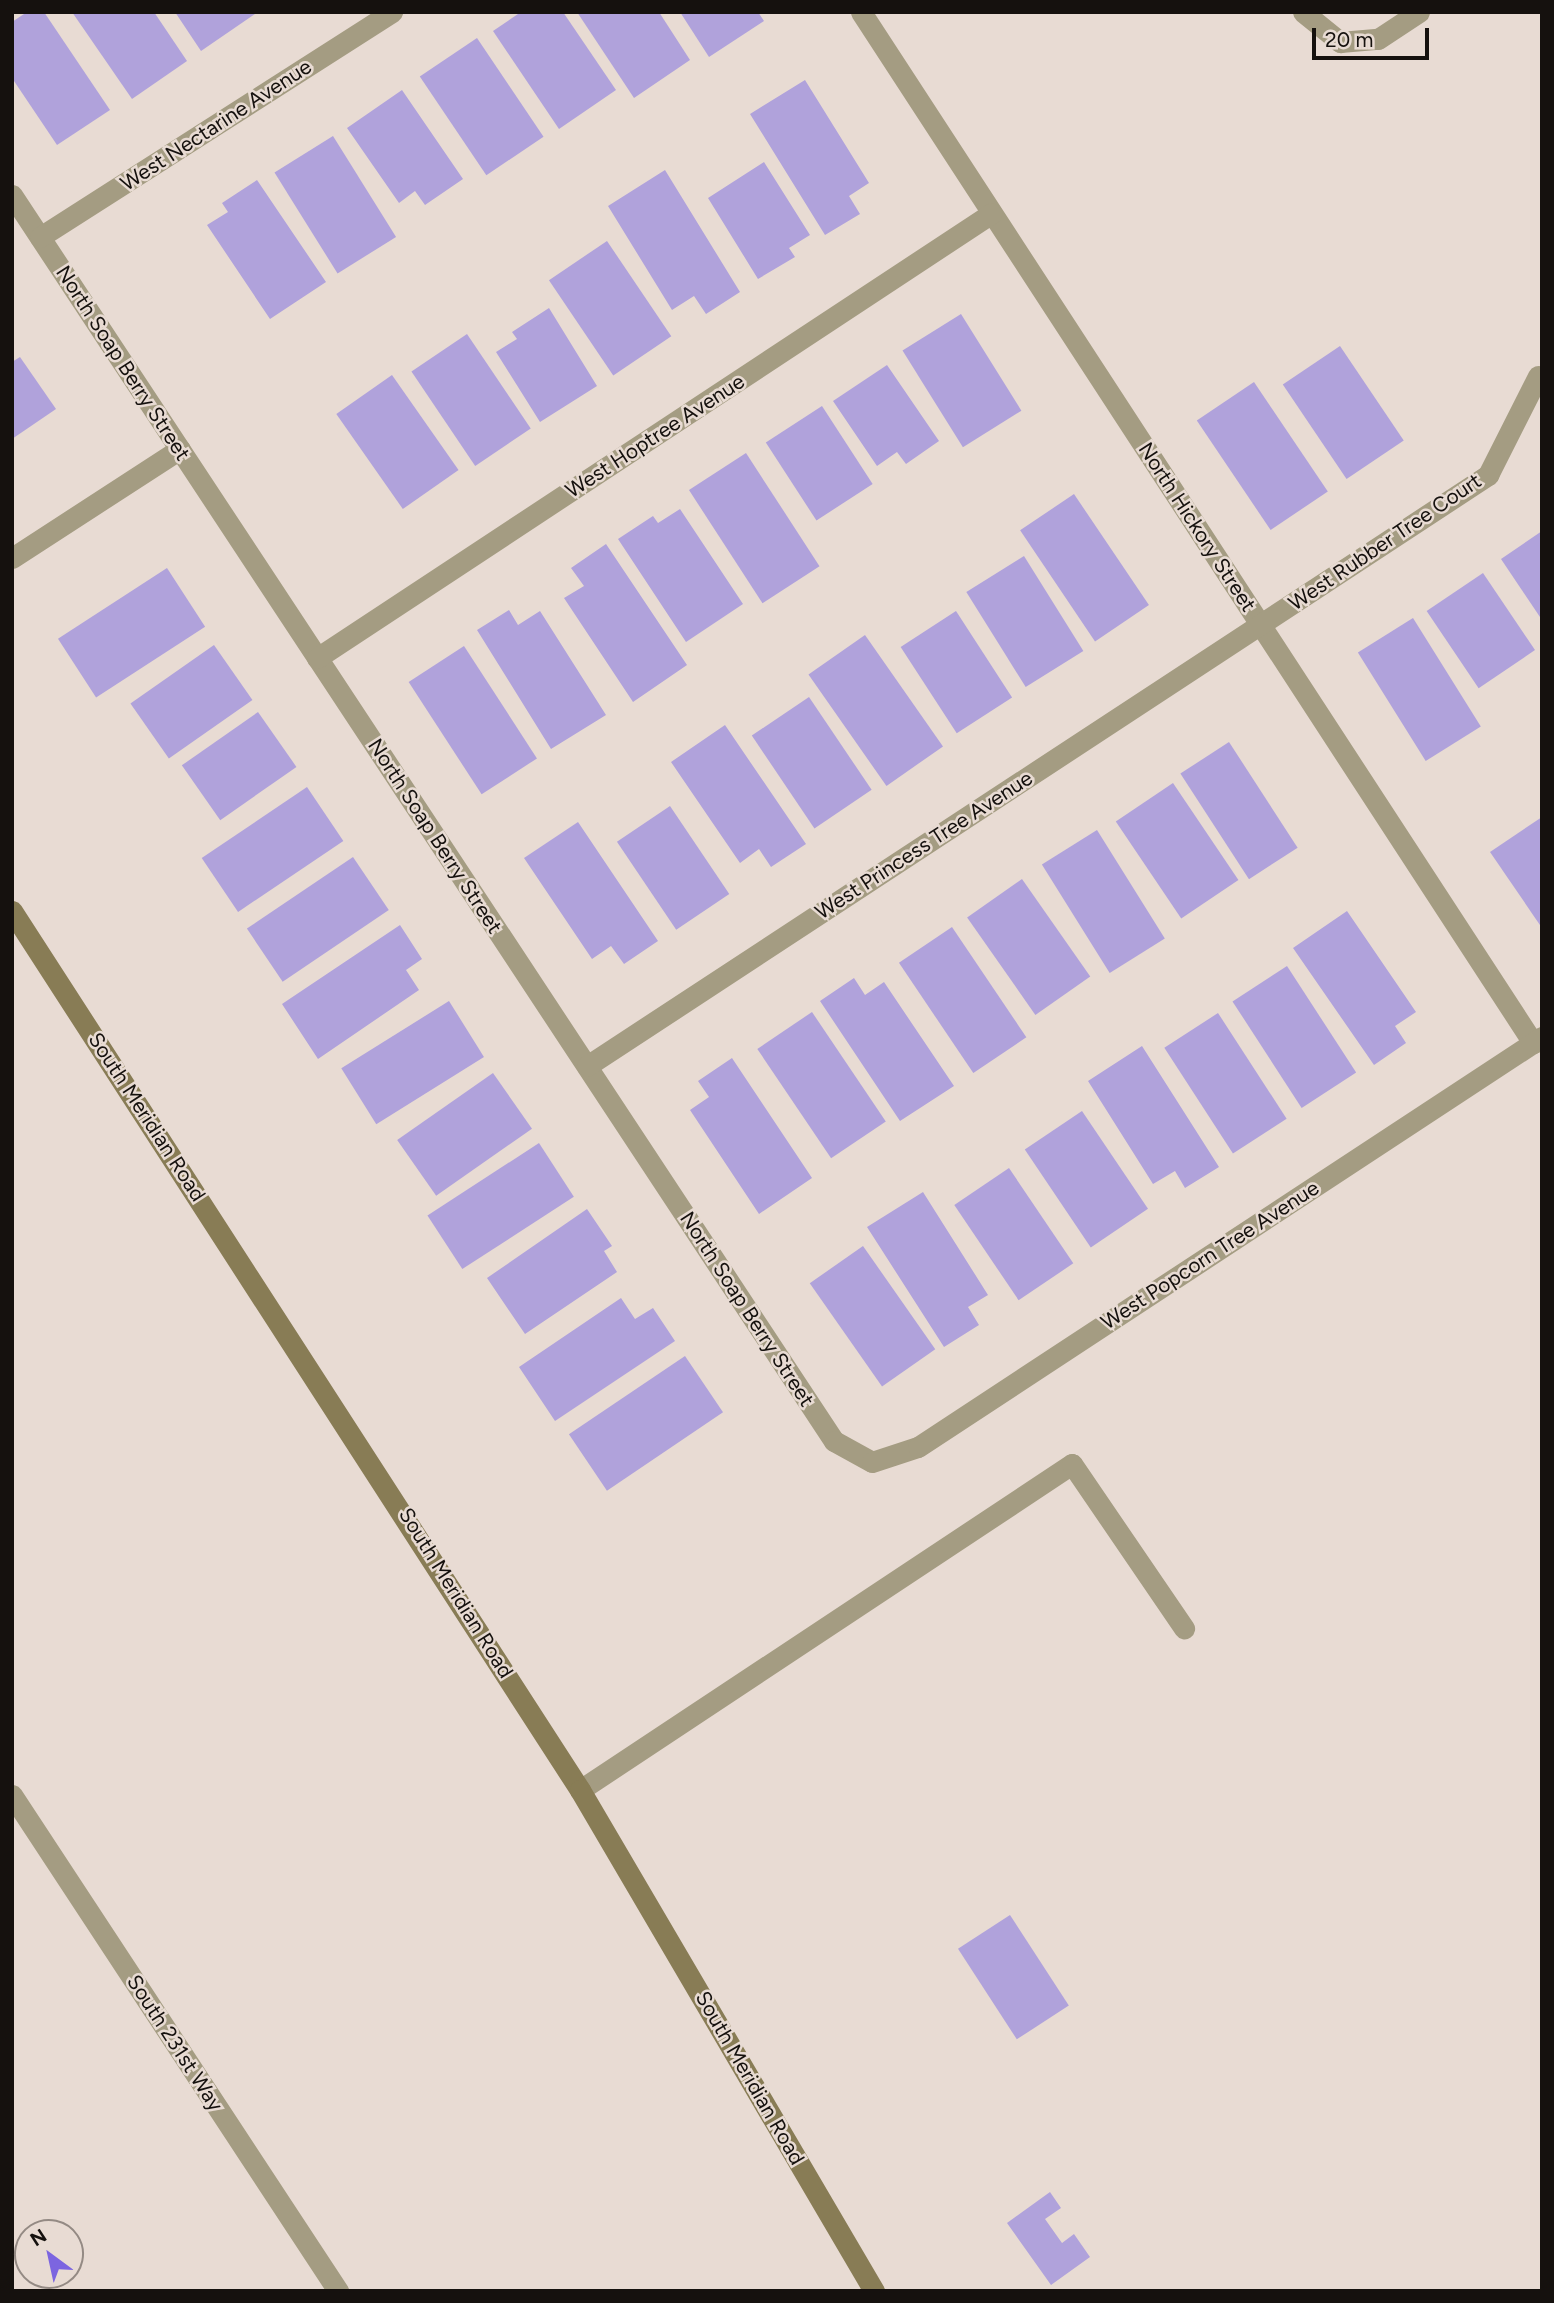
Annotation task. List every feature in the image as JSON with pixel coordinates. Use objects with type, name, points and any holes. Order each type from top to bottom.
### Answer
[{"type":"street","name":"West Nectarine Avenue","points":[[40,237],[392,12]]},
{"type":"street","name":"North Hickory Street","points":[[861,12],[1261,625],[1538,1040]]},
{"type":"street","points":[[1303,12],[1339,42],[1378,39],[1419,12]]},
{"type":"street","name":"North Soap Berry Street","points":[[12,195],[834,1441],[872,1462]]},
{"type":"street","name":"West Hoptree Avenue","points":[[317,658],[992,213]]},
{"type":"street","name":"West Rubber Tree Court","points":[[1261,625],[1488,475],[1538,376]]},
{"type":"street","points":[[12,558],[180,449]]},
{"type":"street","name":"West Princess Tree Avenue","points":[[587,1066],[1261,625]]},
{"type":"street","name":"South Meridian Road","points":[[12,911],[580,1790],[874,2291]]},
{"type":"street","name":"West Popcorn Tree Avenue","points":[[872,1462],[918,1447],[1538,1040]]},
{"type":"street","points":[[580,1790],[1072,1464],[1184,1628]]},
{"type":"street","name":"South 231st Way","points":[[12,1795],[338,2291]]},
{"type":"building","points":[[27,12],[44,12],[110,110],[57,145],[12,78],[12,22]]},
{"type":"building","points":[[72,12],[154,12],[187,61],[132,99]]},
{"type":"building","points":[[175,12],[258,12],[201,51]]},
{"type":"building","points":[[521,12],[563,12],[616,90],[559,129],[493,31]]},
{"type":"building","points":[[577,12],[659,12],[690,60],[634,98]]},
{"type":"building","points":[[680,12],[758,12],[764,21],[709,57]]},
{"type":"building","points":[[477,38],[544,137],[486,175],[420,77]]},
{"type":"building","points":[[805,80],[869,183],[849,196],[860,214],[825,235],[750,114]]},
{"type":"building","points":[[402,90],[463,179],[425,205],[415,191],[399,203],[347,128]]},
{"type":"building","points":[[333,136],[396,237],[338,273],[274,173]]},
{"type":"building","points":[[764,162],[810,235],[789,248],[795,257],[758,279],[708,198]]},
{"type":"building","points":[[665,170],[740,292],[706,314],[694,296],[672,310],[608,206]]},
{"type":"building","points":[[257,180],[326,282],[270,319],[207,225],[228,212],[222,203]]},
{"type":"building","points":[[607,241],[671,336],[613,375],[549,280]]},
{"type":"building","points":[[549,308],[597,386],[540,422],[496,352],[517,339],[512,332]]},
{"type":"building","points":[[961,314],[1021,411],[963,447],[902,351]]},
{"type":"building","points":[[467,334],[531,429],[475,466],[411,371]]},
{"type":"building","points":[[1340,346],[1404,441],[1347,479],[1283,385]]},
{"type":"building","points":[[20,357],[56,409],[12,439],[12,362]]},
{"type":"building","points":[[887,365],[939,441],[906,464],[897,452],[877,466],[833,401]]},
{"type":"building","points":[[392,375],[459,470],[403,509],[336,414]]},
{"type":"building","points":[[1254,382],[1328,491],[1271,530],[1197,421]]},
{"type":"building","points":[[822,406],[873,484],[816,520],[766,442]]},
{"type":"building","points":[[746,453],[820,566],[762,603],[689,490]]},
{"type":"building","points":[[1074,494],[1149,605],[1095,641],[1020,530]]},
{"type":"building","points":[[680,509],[743,604],[686,642],[618,539],[653,516],[658,523]]},
{"type":"building","points":[[1542,531],[1542,620],[1501,559]]},
{"type":"building","points":[[606,544],[687,665],[633,702],[564,598],[584,586],[571,568]]},
{"type":"building","points":[[1024,556],[1083,651],[1026,687],[966,592]]},
{"type":"building","points":[[167,568],[205,627],[96,698],[58,639]]},
{"type":"building","points":[[1483,573],[1535,650],[1479,688],[1427,611]]},
{"type":"building","points":[[509,610],[518,625],[540,611],[606,715],[551,749],[477,630]]},
{"type":"building","points":[[956,611],[1012,697],[957,733],[901,647]]},
{"type":"building","points":[[1413,618],[1481,727],[1426,761],[1358,652]]},
{"type":"building","points":[[865,635],[943,746],[886,786],[808,675]]},
{"type":"building","points":[[214,645],[252,700],[169,758],[130,704]]},
{"type":"building","points":[[464,646],[537,758],[482,794],[409,682]]},
{"type":"building","points":[[809,697],[872,790],[814,828],[752,736]]},
{"type":"building","points":[[258,712],[296,767],[220,820],[182,765]]},
{"type":"building","points":[[725,725],[806,844],[771,867],[759,849],[740,863],[671,762]]},
{"type":"building","points":[[1229,742],[1298,848],[1249,879],[1180,774]]},
{"type":"building","points":[[1173,783],[1238,880],[1181,919],[1116,822]]},
{"type":"building","points":[[307,787],[343,841],[238,912],[202,858]]},
{"type":"building","points":[[670,806],[729,894],[676,930],[617,842]]},
{"type":"building","points":[[1542,817],[1542,928],[1490,852]]},
{"type":"building","points":[[578,822],[658,941],[624,964],[611,946],[592,959],[524,858]]},
{"type":"building","points":[[1097,830],[1165,939],[1110,973],[1042,864]]},
{"type":"building","points":[[353,857],[389,910],[283,982],[247,929]]},
{"type":"building","points":[[1022,879],[1090,976],[1035,1015],[967,917]]},
{"type":"building","points":[[1347,911],[1416,1012],[1395,1026],[1406,1043],[1374,1065],[1293,948]]},
{"type":"building","points":[[400,925],[422,959],[406,970],[419,990],[318,1059],[282,1004]]},
{"type":"building","points":[[952,927],[1026,1037],[973,1073],[899,963]]},
{"type":"building","points":[[1287,966],[1356,1073],[1302,1108],[1232,1001]]},
{"type":"building","points":[[854,978],[865,995],[884,982],[954,1086],[900,1121],[820,1001]]},
{"type":"building","points":[[449,1001],[484,1057],[376,1124],[341,1068]]},
{"type":"building","points":[[812,1012],[886,1121],[831,1158],[757,1049]]},
{"type":"building","points":[[1218,1013],[1287,1119],[1233,1154],[1164,1048]]},
{"type":"building","points":[[1142,1046],[1219,1167],[1185,1188],[1175,1171],[1153,1184],[1088,1081]]},
{"type":"building","points":[[732,1058],[812,1178],[759,1214],[690,1110],[709,1097],[698,1081]]},
{"type":"building","points":[[493,1073],[532,1129],[436,1196],[397,1140]]},
{"type":"building","points":[[1082,1111],[1148,1209],[1091,1247],[1025,1150]]},
{"type":"building","points":[[539,1143],[574,1197],[462,1269],[427,1215]]},
{"type":"building","points":[[1009,1168],[1073,1263],[1019,1300],[954,1205]]},
{"type":"building","points":[[923,1192],[988,1295],[968,1307],[979,1325],[944,1347],[867,1227]]},
{"type":"building","points":[[587,1209],[612,1246],[604,1251],[617,1272],[525,1334],[487,1278]]},
{"type":"building","points":[[863,1246],[935,1349],[882,1386],[810,1283]]},
{"type":"building","points":[[621,1298],[635,1319],[653,1308],[675,1341],[555,1421],[519,1367]]},
{"type":"building","points":[[685,1356],[723,1412],[607,1491],[569,1434]]},
{"type":"building","points":[[1010,1915],[1069,2006],[1017,2039],[958,1949]]},
{"type":"building","points":[[1050,2192],[1061,2208],[1045,2219],[1062,2243],[1074,2234],[1090,2257],[1051,2285],[1007,2223]]}]
